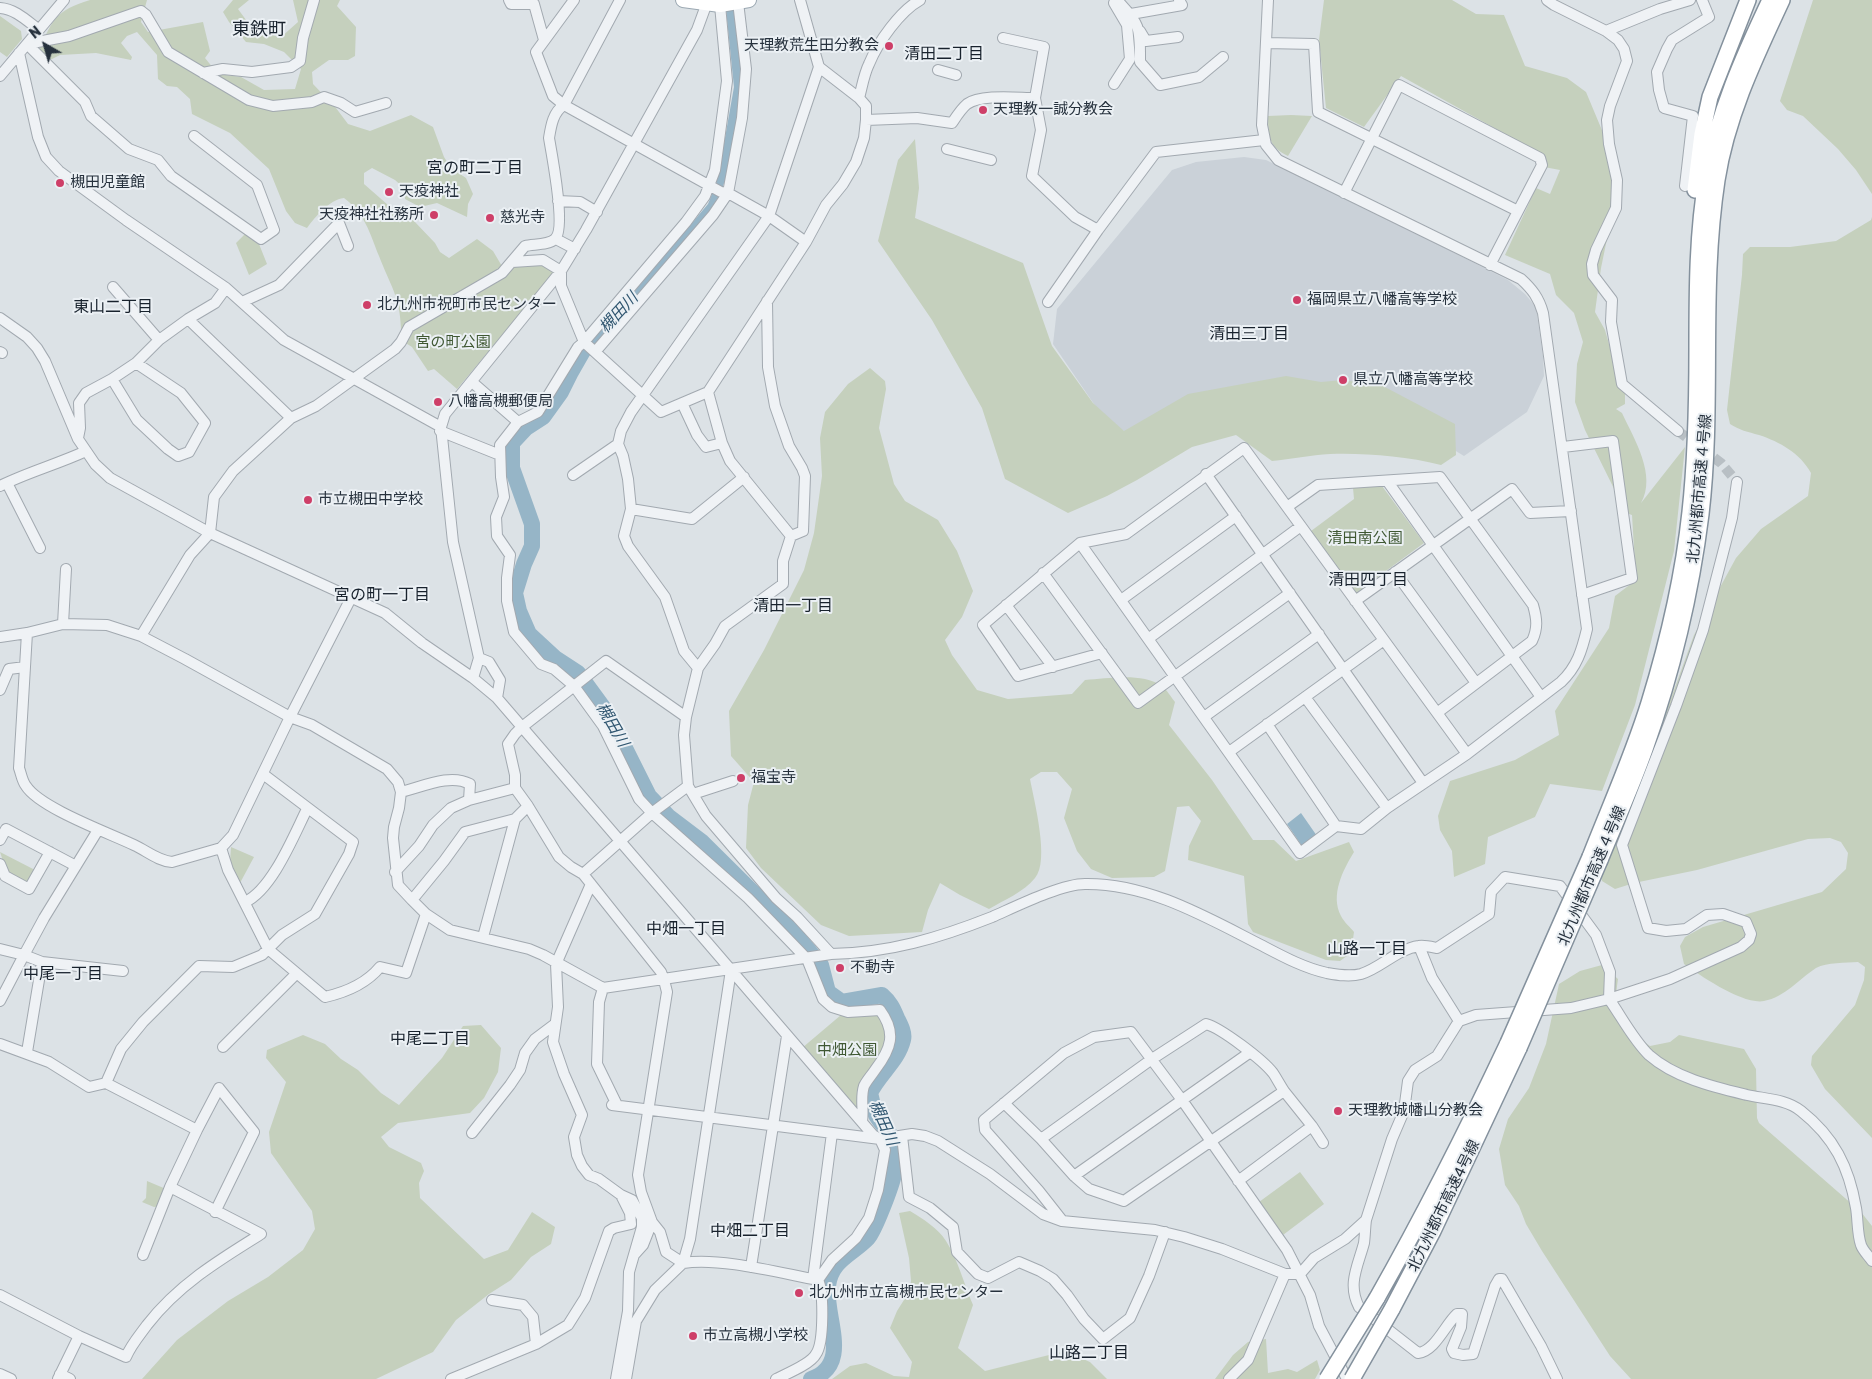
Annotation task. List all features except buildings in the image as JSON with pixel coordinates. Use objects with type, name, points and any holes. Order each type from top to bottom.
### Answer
[{"type":"highway","points":[[1697,274],[1695,208],[1705,115],[1717,78],[1748,0]]},
{"type":"highway","name":"北九州都市高速４号線","points":[[1595,858],[1649,704],[1675,607],[1690,514],[1694,466],[1697,274],[1704,191],[1717,130],[1738,68],[1770,0]]},
{"type":"highway","name":"北九州都市高速４号線","points":[[1513,1046],[1644,751],[1660,707],[1673,661],[1687,600],[1701,514],[1705,466],[1709,271],[1717,179],[1730,124],[1739,98],[1782,0]]},
{"type":"highway","points":[[1758,51],[1782,20],[1791,0]]},
{"type":"highway","name":"北九州都市高速4号線","points":[[1327,1379],[1377,1298],[1421,1220],[1513,1046]]},
{"type":"highway","name":"北九州都市高速4号線","points":[[1352,1379],[1434,1231],[1513,1046]]},
{"type":"main road","points":[[683,0],[711,3],[741,2]]},
{"type":"street","points":[[0,76],[64,0]]},
{"type":"street","points":[[203,73],[223,69],[252,72],[291,67],[300,61],[303,38],[314,0]]},
{"type":"street","points":[[509,0],[511,4],[534,4],[544,40]]},
{"type":"street","points":[[574,0],[536,52],[553,96],[564,105],[769,216],[806,242]]},
{"type":"street","points":[[141,636],[190,556],[210,532],[214,497],[225,480],[272,434],[291,418],[316,406],[355,379],[395,348],[401,342],[409,327],[502,273],[525,246],[552,242],[556,239],[559,235],[558,201],[549,138],[557,110],[564,105],[620,0]]},
{"type":"street","points":[[573,475],[618,444],[625,422],[769,216],[819,67],[800,0]]},
{"type":"street","points":[[859,98],[868,65],[875,50],[901,15],[920,0]]},
{"type":"street","points":[[1112,0],[1127,25],[1130,59],[1114,84]]},
{"type":"street","points":[[1117,0],[1131,14],[1146,42],[1178,37]]},
{"type":"street","points":[[1131,14],[1182,5],[1179,0]]},
{"type":"street","points":[[1080,543],[1300,853],[1336,826],[1361,829],[1387,808],[1467,754],[1541,697],[1571,673],[1579,658],[1587,630],[1544,313],[1540,302],[1521,279],[1278,160],[1271,154],[1264,140],[1262,124],[1268,0]]},
{"type":"street","points":[[1548,0],[1554,5],[1606,31],[1618,40],[1624,49],[1627,61],[1610,106],[1607,120],[1609,144],[1617,180],[1616,208],[1596,250],[1592,264],[1594,275],[1612,300],[1611,322],[1622,384],[1678,431]]},
{"type":"street","points":[[1606,31],[1660,9],[1690,0]]},
{"type":"street","points":[[1685,186],[1693,116],[1664,108],[1657,72],[1672,40],[1709,17],[1702,0]]},
{"type":"street","points":[[593,351],[713,215],[718,189],[742,118],[746,69],[741,2]]},
{"type":"street","points":[[474,678],[478,658],[453,542],[441,429],[445,414],[561,271],[635,144],[711,3]]},
{"type":"street","points":[[711,3],[727,81],[715,170],[718,189]]},
{"type":"street","points":[[0,8],[18,14],[38,29]]},
{"type":"street","points":[[26,44],[69,36],[142,11],[168,52],[249,100],[273,106],[312,102],[324,97],[341,103],[355,112],[386,103]]},
{"type":"street","points":[[1140,30],[1140,62],[1160,85],[1199,78],[1223,57]]},
{"type":"street","points":[[1004,38],[1044,48],[1035,98],[1042,130],[1032,176],[1075,217],[1098,230]]},
{"type":"street","points":[[1266,43],[1314,44],[1318,112],[1518,211]]},
{"type":"street","points":[[26,44],[85,102],[91,116],[129,149],[158,160],[171,176],[261,240],[274,230],[257,185],[194,136]]},
{"type":"street","points":[[19,53],[38,137],[46,157],[59,172],[226,288],[284,340],[441,429],[500,455]]},
{"type":"street","points":[[561,271],[561,286],[584,342],[661,412],[708,392],[806,242],[826,205],[843,184],[856,162],[864,138],[866,106],[859,98],[819,67]]},
{"type":"street","points":[[938,70],[956,75]]},
{"type":"street","points":[[1344,193],[1399,85],[1540,158],[1542,165],[1490,265]]},
{"type":"street","points":[[866,120],[917,118],[952,123],[966,105],[974,100],[1035,98]]},
{"type":"street","points":[[1048,302],[1156,152],[1264,140]]},
{"type":"street","points":[[947,149],[991,160]]},
{"type":"street","points":[[718,189],[705,196],[686,222],[574,352],[538,412],[518,422],[500,445],[504,497],[496,517],[497,536],[510,555],[507,578],[508,601],[514,632],[541,664],[580,681],[639,799],[748,898],[807,959],[822,999],[832,1007],[848,1012],[880,1010],[887,1019],[892,1037],[888,1050],[863,1089],[862,1122]]},
{"type":"street","points":[[558,201],[580,202],[596,212]]},
{"type":"street","points":[[242,302],[279,285],[339,223],[348,246]]},
{"type":"street","points":[[556,239],[574,250]]},
{"type":"street","points":[[512,262],[543,260],[561,271]]},
{"type":"street","points":[[113,287],[159,340]]},
{"type":"street","points":[[78,439],[80,428],[79,403],[86,393],[136,363],[159,340],[188,319],[215,303],[226,288]]},
{"type":"street","points":[[767,300],[768,367],[775,406],[788,446],[805,476],[803,531],[791,536]]},
{"type":"street","points":[[0,318],[27,337],[37,348],[45,361],[78,439],[95,464],[110,478],[210,532],[385,613],[422,643],[474,678],[497,698],[873,1135],[882,1138]]},
{"type":"street","points":[[188,319],[291,418]]},
{"type":"street","points":[[112,379],[137,420],[178,456],[189,452],[204,423],[181,392],[136,363]]},
{"type":"street","points":[[472,382],[518,422]]},
{"type":"street","points":[[708,392],[722,443],[730,461],[791,536]]},
{"type":"street","points":[[682,403],[697,435],[706,448],[722,443]]},
{"type":"street","points":[[1563,447],[1613,442],[1632,578],[1582,595]]},
{"type":"street","points":[[618,444],[623,456],[631,509],[624,536],[628,546],[665,597],[684,651],[698,668]]},
{"type":"street","points":[[1102,653],[1018,676],[983,624],[1080,543],[1126,534],[1244,448],[1467,754]]},
{"type":"street","points":[[40,548],[3,484],[41,468],[64,462],[86,451]]},
{"type":"street","points":[[1206,474],[1423,783]]},
{"type":"street","points":[[631,509],[692,519],[744,477]]},
{"type":"street","points":[[1287,507],[1318,485],[1388,482],[1440,477],[1533,605],[1537,618],[1537,630],[1532,641],[1437,713]]},
{"type":"street","points":[[1388,482],[1541,697]]},
{"type":"street","points":[[1557,1379],[1541,1346],[1502,1279],[1499,1279],[1495,1286],[1473,1354],[1463,1355],[1454,1353],[1452,1349],[1462,1327],[1462,1314],[1457,1314],[1431,1347],[1424,1352],[1418,1353],[1359,1307],[1355,1298],[1354,1275],[1364,1242],[1366,1220],[1392,1139],[1404,1111],[1408,1081],[1415,1070],[1437,1056],[1459,1021],[1476,1015],[1571,1008],[1609,999],[1670,979],[1741,947],[1749,940],[1751,934],[1746,922],[1723,914],[1708,915],[1686,929],[1666,931],[1648,928],[1622,846],[1703,630],[1732,518],[1737,482]]},
{"type":"street","points":[[1355,601],[1512,489],[1530,513],[1571,511]]},
{"type":"street","points":[[1121,600],[1236,516]]},
{"type":"street","points":[[1148,639],[1301,526]]},
{"type":"street","points":[[791,536],[784,561],[783,584],[725,626],[716,644],[698,668],[686,717],[684,734],[691,790],[706,816],[827,955]]},
{"type":"street","points":[[63,624],[66,569]]},
{"type":"street","points":[[1395,572],[1476,683]]},
{"type":"street","points":[[1044,573],[1138,703],[1290,593]]},
{"type":"street","points":[[27,633],[19,768],[26,786],[43,801],[98,830],[134,845],[164,861],[172,862],[221,848],[233,835],[290,717],[351,598]]},
{"type":"street","points":[[1006,605],[1053,667]]},
{"type":"street","points":[[0,637],[27,633],[63,624],[107,625],[141,636],[290,717],[312,725],[387,769],[398,782],[401,792],[394,827],[398,884],[426,914],[450,930],[529,949],[603,988],[827,955],[858,954],[892,949],[974,924],[1041,897],[1083,884],[1120,886],[1158,897],[1218,923],[1278,954],[1329,973],[1341,975],[1362,974],[1400,952],[1419,946],[1437,948],[1489,914],[1491,892],[1504,877],[1560,886],[1596,935],[1610,972],[1609,999],[1648,1054],[1662,1064],[1687,1077],[1720,1088],[1782,1101],[1800,1110],[1824,1134],[1844,1164],[1852,1186],[1861,1246],[1872,1261]]},
{"type":"street","points":[[1204,717],[1319,634]]},
{"type":"street","points":[[1229,752],[1384,640]]},
{"type":"street","points":[[478,658],[489,662],[500,680],[497,698]]},
{"type":"street","points":[[686,717],[606,661],[522,727],[508,744],[515,775],[515,788],[559,857],[583,874],[661,972],[664,980],[666,992],[638,1175],[641,1192],[652,1222],[660,1232],[666,1252],[683,1263],[697,1261],[751,1267],[815,1279],[820,1284],[820,1344],[816,1356],[776,1379]]},
{"type":"street","points":[[0,690],[9,669],[25,667]]},
{"type":"street","points":[[1305,697],[1387,808]]},
{"type":"street","points":[[1267,724],[1336,826]]},
{"type":"street","points":[[106,1083],[121,1049],[143,1022],[198,966],[233,967],[262,955],[282,936],[315,914],[349,854],[353,842],[263,774]]},
{"type":"street","points":[[401,792],[452,779],[463,780],[470,784],[469,800]]},
{"type":"street","points":[[583,874],[664,804],[691,790],[733,780]]},
{"type":"street","points":[[396,872],[419,846],[433,825],[452,808],[469,800],[515,788]]},
{"type":"street","points":[[483,937],[515,819],[528,806]]},
{"type":"street","points":[[245,902],[254,898],[278,867],[308,808]]},
{"type":"street","points":[[412,900],[465,832],[515,819]]},
{"type":"street","points":[[0,840],[6,829],[76,866]]},
{"type":"street","points":[[0,1001],[44,918],[98,830]]},
{"type":"street","points":[[221,848],[228,870],[268,949],[325,997],[339,994],[359,985],[372,976],[380,967],[406,973],[426,914]]},
{"type":"street","points":[[0,864],[5,876],[29,888],[50,852]]},
{"type":"street","points":[[591,884],[556,964],[558,1008],[553,1042],[564,1074],[582,1106],[582,1115],[574,1137],[577,1155],[582,1166],[589,1175],[599,1179],[621,1195],[632,1200],[642,1218],[642,1227],[628,1272],[628,1311],[616,1379]]},
{"type":"street","points":[[1419,946],[1432,978],[1459,1021]]},
{"type":"street","points":[[0,949],[42,962],[123,971]]},
{"type":"street","points":[[27,1052],[42,962]]},
{"type":"street","points":[[626,1379],[636,1321],[655,1290],[683,1263],[690,1239],[731,970]]},
{"type":"street","points":[[222,1046],[296,974]]},
{"type":"street","points":[[603,988],[599,1002],[597,1064],[615,1105],[832,1133],[882,1138],[912,1134],[925,1136],[938,1141],[990,1174],[1043,1214],[1062,1221],[1165,1232],[1222,1249],[1285,1274],[1300,1274],[1314,1258],[1345,1239],[1366,1220]]},
{"type":"street","points":[[472,1133],[510,1086],[520,1070],[525,1053],[536,1039],[555,1024]]},
{"type":"street","points":[[1040,1140],[1206,1024],[1214,1026],[1273,1073],[1324,1143]]},
{"type":"street","points":[[1062,1221],[1039,1190],[985,1130],[984,1120],[1064,1053],[1094,1037],[1132,1032],[1287,1250],[1310,1295],[1319,1326],[1347,1379]]},
{"type":"street","points":[[751,1267],[787,1036]]},
{"type":"street","points":[[0,1044],[27,1052],[49,1062],[90,1087],[106,1083],[197,1130]]},
{"type":"street","points":[[1074,1176],[1249,1053]]},
{"type":"street","points":[[144,1255],[170,1188],[219,1088],[254,1132],[215,1212]]},
{"type":"street","points":[[1004,1103],[1074,1176],[1089,1189],[1124,1201],[1284,1090]]},
{"type":"street","points":[[1238,1181],[1312,1126]]},
{"type":"street","points":[[815,1279],[832,1133]]},
{"type":"street","points":[[900,1136],[908,1196],[930,1208],[953,1227],[957,1252],[978,1274],[988,1278],[1019,1262],[1040,1271],[1053,1278],[1084,1319],[1103,1339],[1130,1318],[1149,1276],[1165,1232]]},
{"type":"street","points":[[815,1279],[856,1238],[869,1218],[878,1190],[885,1150],[882,1138]]},
{"type":"street","points":[[0,1295],[79,1336],[126,1357],[130,1348],[162,1306],[178,1291],[212,1264],[261,1234],[170,1188]]},
{"type":"street","points":[[451,1379],[536,1344],[568,1326],[585,1298],[610,1231],[614,1228],[630,1224],[630,1213],[621,1195]]},
{"type":"street","points":[[634,1255],[643,1245],[652,1222]]},
{"type":"street","points":[[1229,1379],[1248,1360],[1285,1274]]},
{"type":"street","points":[[492,1300],[523,1305],[533,1317],[536,1344]]},
{"type":"street","points":[[70,1379],[59,1376],[79,1336]]},
{"type":"street","points":[[0,1374],[11,1379]]},
{"type":"shaded area","name":"福岡県立八幡高等学校","points":[[1244,157],[1266,160],[1372,211],[1508,280],[1525,294],[1536,307],[1544,376],[1527,412],[1464,456],[1428,434],[1359,400],[1145,438],[1109,426],[1053,344],[1057,309],[1172,170],[1196,162]]},
{"type":"green space","name":"宮の町公園","points":[[90,0],[147,0],[141,22],[148,32],[203,22],[210,51],[205,58],[218,74],[241,77],[264,90],[295,89],[301,69],[284,52],[264,44],[246,42],[223,12],[233,0],[249,0],[238,9],[249,24],[280,38],[298,22],[293,0],[340,0],[337,6],[356,27],[355,56],[348,60],[329,60],[312,72],[313,84],[336,108],[348,124],[370,131],[411,115],[433,127],[444,157],[451,168],[466,178],[473,194],[468,204],[467,217],[437,203],[420,207],[405,199],[404,188],[395,180],[372,168],[364,173],[364,184],[396,212],[404,213],[414,221],[435,243],[440,252],[449,258],[477,239],[493,251],[506,273],[515,266],[544,264],[556,271],[457,389],[434,369],[428,371],[412,347],[404,342],[408,335],[401,329],[399,308],[394,291],[370,232],[357,210],[344,198],[338,199],[328,205],[307,228],[295,223],[286,211],[269,169],[230,133],[192,114],[190,99],[177,87],[167,86],[158,79],[157,55],[137,32],[127,36],[121,43],[132,57],[131,60],[96,53],[60,55],[46,62],[39,50],[52,23],[62,12]]},
{"type":"green space","points":[[1324,0],[1452,0],[1476,14],[1504,15],[1525,66],[1567,78],[1586,92],[1604,135],[1615,200],[1601,268],[1595,312],[1605,330],[1616,380],[1625,394],[1625,404],[1616,409],[1622,413],[1638,446],[1645,469],[1645,492],[1641,503],[1685,447],[1674,551],[1635,705],[1602,791],[1550,784],[1535,817],[1488,837],[1485,864],[1454,877],[1452,851],[1440,830],[1438,816],[1450,781],[1515,760],[1559,735],[1555,711],[1609,628],[1615,596],[1636,580],[1632,515],[1626,513],[1585,430],[1575,402],[1577,364],[1583,342],[1574,313],[1556,295],[1550,274],[1505,255],[1536,188],[1550,194],[1560,170],[1544,167],[1541,154],[1401,76],[1364,127],[1326,108],[1319,40]]},
{"type":"green space","points":[[1813,0],[1872,0],[1872,194],[1856,170],[1838,149],[1803,116],[1787,110],[1780,101]]},
{"type":"green space","points":[[0,16],[21,31],[22,39],[7,57],[0,52]]},
{"type":"green space","points":[[1268,116],[1312,116],[1288,156],[1273,145],[1269,135]]},
{"type":"green space","points":[[915,139],[919,188],[915,218],[1023,263],[1052,346],[1093,403],[1124,431],[1188,394],[1286,376],[1321,382],[1343,380],[1383,386],[1455,424],[1456,455],[1441,465],[1400,457],[1357,454],[1330,454],[1272,461],[1236,435],[1192,447],[1107,496],[1068,513],[1005,479],[982,408],[932,320],[878,241],[898,160]]},
{"type":"green space","points":[[1872,217],[1872,1138],[1825,1089],[1811,1065],[1812,1056],[1855,1005],[1864,980],[1865,967],[1858,962],[1820,966],[1779,996],[1764,1001],[1755,1001],[1745,999],[1722,988],[1684,964],[1680,946],[1685,937],[1703,927],[1822,892],[1846,869],[1848,853],[1841,842],[1830,838],[1808,839],[1697,870],[1634,883],[1615,889],[1602,881],[1601,875],[1607,855],[1615,843],[1625,834],[1694,635],[1736,558],[1761,529],[1808,496],[1811,473],[1795,454],[1774,441],[1730,424],[1727,410],[1743,254],[1750,247],[1790,247],[1836,241],[1871,220]]},
{"type":"green space","points":[[245,234],[259,244],[267,264],[249,275],[236,243]]},
{"type":"green space","points":[[870,368],[885,381],[886,389],[879,428],[894,484],[905,501],[938,520],[957,551],[973,591],[962,617],[945,640],[952,655],[977,690],[1008,699],[1072,694],[1085,680],[1134,678],[1144,679],[1162,686],[1175,702],[1169,725],[1212,780],[1253,840],[1274,840],[1296,861],[1349,842],[1354,852],[1339,883],[1337,900],[1341,916],[1354,932],[1351,953],[1340,961],[1326,960],[1253,932],[1248,924],[1244,876],[1188,860],[1189,846],[1201,821],[1189,806],[1177,807],[1165,871],[1154,877],[1112,878],[1091,869],[1077,851],[1064,818],[1072,789],[1057,772],[1041,772],[1030,779],[1041,845],[1039,870],[1035,878],[1020,892],[989,909],[940,883],[928,910],[922,932],[849,936],[821,925],[761,868],[746,848],[748,805],[754,782],[731,756],[729,711],[764,650],[804,570],[814,533],[822,476],[820,438],[825,412],[848,384]]},
{"type":"green space","name":"清田南公園","points":[[1382,486],[1424,543],[1356,593],[1311,531],[1354,499],[1353,488]]},
{"type":"green space","points":[[231,847],[254,857],[240,883],[230,862]]},
{"type":"green space","points":[[0,852],[35,870],[28,882],[7,873]]},
{"type":"green space","points":[[1602,965],[1618,979],[1616,1003],[1620,1019],[1631,1032],[1650,1046],[1670,1042],[1679,1035],[1744,1049],[1756,1069],[1757,1118],[1759,1123],[1861,1212],[1872,1226],[1872,1379],[1631,1379],[1610,1356],[1542,1251],[1526,1224],[1519,1206],[1505,1185],[1499,1149],[1508,1119],[1529,1088],[1546,1044],[1559,984],[1580,971]]},
{"type":"green space","name":"中畑公園","points":[[878,1013],[883,1019],[888,1040],[858,1112],[802,1048],[841,1015]]},
{"type":"green space","points":[[481,1025],[501,1048],[498,1072],[484,1098],[470,1113],[398,1123],[381,1137],[389,1147],[421,1163],[424,1171],[419,1183],[420,1198],[484,1259],[508,1250],[532,1212],[555,1227],[551,1244],[531,1257],[511,1280],[489,1294],[456,1320],[433,1352],[376,1379],[142,1379],[177,1340],[228,1301],[268,1277],[303,1250],[315,1229],[312,1211],[271,1153],[269,1132],[286,1082],[266,1058],[267,1050],[303,1035],[325,1044],[341,1059],[358,1070],[381,1093],[399,1105],[442,1058],[463,1026]]},
{"type":"green space","points":[[1300,1172],[1324,1204],[1283,1235],[1259,1202]]},
{"type":"green space","points":[[147,1181],[166,1189],[160,1206],[154,1207],[142,1202],[146,1198]]},
{"type":"green space","points":[[910,1211],[935,1228],[943,1236],[957,1264],[973,1305],[958,1348],[985,1371],[1065,1351],[1090,1362],[1107,1379],[832,1379],[850,1366],[866,1363],[894,1376],[909,1377],[912,1362],[890,1328],[897,1311],[909,1292],[911,1281],[909,1258],[899,1213]]},
{"type":"green space","points":[[1266,1339],[1268,1373],[1288,1369],[1297,1372],[1317,1360],[1320,1370],[1315,1379],[1215,1379],[1233,1355],[1248,1342]]},
{"type":"water","points":[[725,0],[734,0],[742,78],[728,173],[719,196],[708,213],[596,344],[593,344],[606,325],[708,204],[716,184],[734,87]]},
{"type":"water","points":[[1301,813],[1317,836],[1302,846],[1287,824]]},
{"type":"waterway","name":"槻田川","points":[[602,335],[583,351],[561,392],[543,417],[526,428],[512,443],[512,468],[532,524],[532,546],[515,593],[519,611],[529,634],[555,658],[578,673],[608,714],[649,796],[669,817],[702,842],[796,935],[821,965],[828,992],[842,1002],[882,995],[893,1008],[903,1032],[901,1048],[870,1093],[876,1115],[895,1143],[896,1160],[893,1180],[875,1226],[868,1238],[838,1264],[830,1277],[828,1298],[834,1351],[831,1363],[824,1372],[811,1379]]},
{"type":"tunnel","points":[[1678,431],[1721,463],[1737,482]]},
{"type":"place","name":"天理教荒生田分教会","points":[[889,46]]},
{"type":"place","name":"天理教一誠分教会","points":[[983,110]]},
{"type":"place","name":"槻田児童館","points":[[60,183]]},
{"type":"place","name":"天疫神社","points":[[389,192]]},
{"type":"place","name":"天疫神社社務所","points":[[434,215]]},
{"type":"place","name":"慈光寺","points":[[490,218]]},
{"type":"place","name":"福岡県立八幡高等学校","points":[[1297,300]]},
{"type":"place","name":"北九州市祝町市民センター","points":[[367,305]]},
{"type":"place","name":"県立八幡高等学校","points":[[1343,380]]},
{"type":"place","name":"八幡高槻郵便局","points":[[438,402]]},
{"type":"place","name":"市立槻田中学校","points":[[308,500]]},
{"type":"place","name":"福宝寺","points":[[741,778]]},
{"type":"place","name":"不動寺","points":[[840,968]]},
{"type":"place","name":"天理教城幡山分教会","points":[[1338,1111]]},
{"type":"place","name":"北九州市立高槻市民センター","points":[[799,1293]]},
{"type":"place","name":"市立高槻小学校","points":[[693,1336]]},
{"type":"district","name":"東鉄町","points":[[259,30]]},
{"type":"district","name":"清田二丁目","points":[[944,54]]},
{"type":"district","name":"宮の町二丁目","points":[[475,168]]},
{"type":"district","name":"東山二丁目","points":[[113,307]]},
{"type":"district","name":"清田三丁目","points":[[1249,334]]},
{"type":"district","name":"清田四丁目","points":[[1368,580]]},
{"type":"district","name":"宮の町一丁目","points":[[382,595]]},
{"type":"district","name":"清田一丁目","points":[[793,606]]},
{"type":"district","name":"中畑一丁目","points":[[686,929]]},
{"type":"district","name":"山路一丁目","points":[[1367,949]]},
{"type":"district","name":"中尾一丁目","points":[[63,974]]},
{"type":"district","name":"中尾二丁目","points":[[430,1039]]},
{"type":"district","name":"中畑二丁目","points":[[750,1231]]},
{"type":"district","name":"山路二丁目","points":[[1089,1353]]}]
